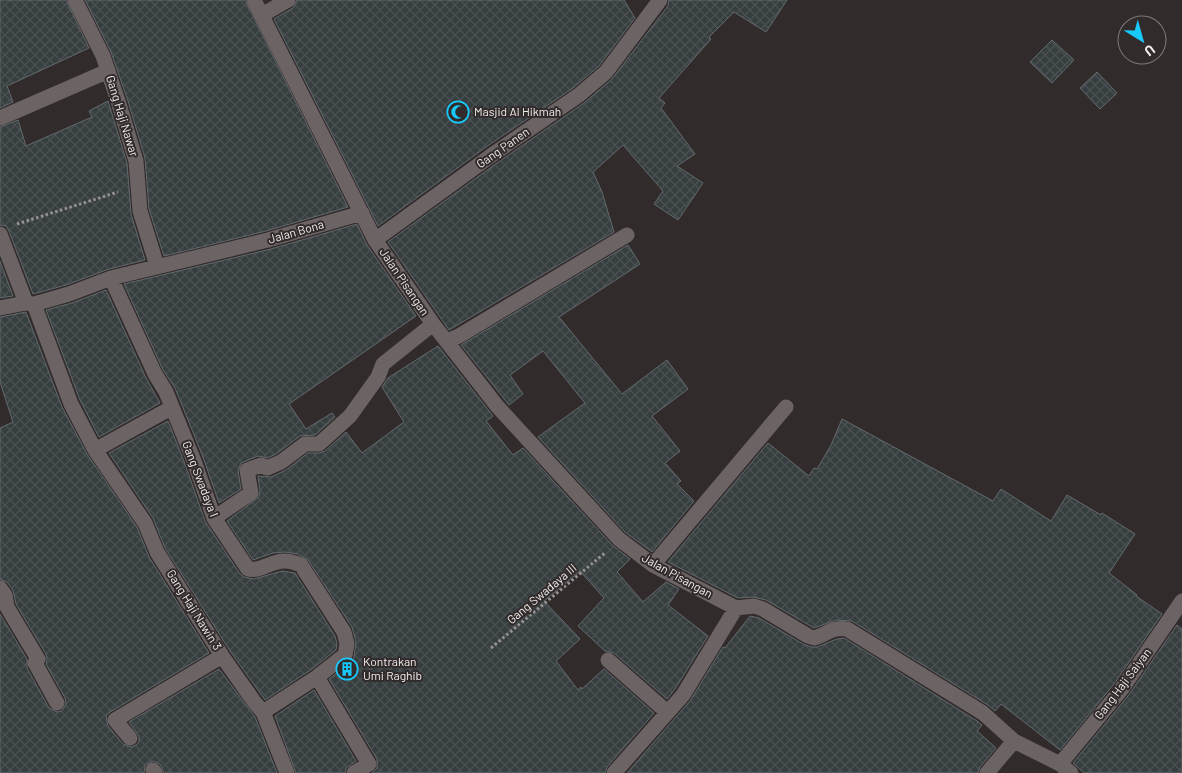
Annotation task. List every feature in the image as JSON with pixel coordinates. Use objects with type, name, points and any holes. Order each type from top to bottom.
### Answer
[{"type":"street","name":"Gang Haji Nawar","points":[[75,0],[103,56],[136,161],[140,211],[157,266]]},
{"type":"street","points":[[254,0],[362,213]]},
{"type":"street","points":[[262,15],[288,0]]},
{"type":"street","name":"Gang Panen","points":[[376,240],[586,89],[606,72],[660,0]]},
{"type":"street","points":[[0,118],[108,71]]},
{"type":"street","name":"Jalan Pisangan","points":[[362,213],[376,240],[433,324],[497,406],[618,539],[653,565],[736,608],[754,606],[763,609],[814,638],[834,628],[846,629],[982,713],[1014,742],[1065,768]]},
{"type":"street","name":"Jalan Bona","points":[[0,308],[68,294],[111,278],[268,240],[362,213]]},
{"type":"street","name":"Gang Haji Nawin 3","points":[[5,230],[30,303],[71,404],[94,450],[145,523],[157,552],[222,656],[254,703],[263,712],[286,773]]},
{"type":"street","points":[[447,341],[460,336],[627,235]]},
{"type":"street","name":"Gang Swadaya I","points":[[111,278],[155,374],[166,392],[194,461],[214,518],[248,569],[254,570],[266,567],[283,560],[301,565],[344,632],[347,644],[345,655],[317,677]]},
{"type":"street","points":[[214,518],[251,492],[247,470],[261,465],[266,468],[281,462],[305,444],[319,444],[350,416],[378,377],[383,364],[433,324]]},
{"type":"street","points":[[653,565],[786,407]]},
{"type":"street","points":[[94,450],[171,408]]},
{"type":"street","points":[[0,588],[7,607],[38,659],[35,663],[56,703]]},
{"type":"street","name":"Gang Haji Saiyan","points":[[1065,768],[1182,601]]},
{"type":"street","points":[[614,773],[683,695],[736,608]]},
{"type":"street","points":[[130,738],[115,720],[222,656]]},
{"type":"street","points":[[608,660],[667,712]]},
{"type":"street","points":[[263,712],[317,677],[369,764],[354,773]]},
{"type":"street","points":[[987,773],[1014,742]]},
{"type":"path","points":[[5,230],[138,186]]},
{"type":"path","name":"Gang Swadaya III","points":[[491,648],[604,554]]},
{"type":"building","points":[[0,0],[66,0],[89,48],[7,86],[13,102],[0,108]]},
{"type":"building","points":[[85,0],[245,0],[348,207],[266,231],[164,256],[149,209],[145,158],[128,101],[111,52]]},
{"type":"building","points":[[297,0],[624,0],[635,18],[599,66],[573,88],[486,147],[378,226],[274,19],[293,8]]},
{"type":"building","points":[[669,0],[787,0],[766,32],[734,12],[709,37],[711,39],[659,98],[665,103],[661,108],[695,154],[677,166],[703,183],[678,220],[654,204],[663,191],[623,145],[593,172],[602,192],[614,232],[449,330],[388,242],[584,103],[612,79],[668,6]]},
{"type":"building","points":[[1052,40],[1074,60],[1052,83],[1030,62]]},
{"type":"building","points":[[1097,72],[1117,93],[1100,109],[1080,88]]},
{"type":"building","points":[[108,101],[127,163],[131,214],[145,260],[109,269],[66,285],[33,294],[9,231],[6,226],[0,225],[0,127],[18,120],[26,146],[92,117],[89,111]]},
{"type":"building","points":[[357,224],[367,245],[416,316],[289,404],[306,429],[332,413],[335,417],[315,435],[300,436],[276,454],[267,458],[258,456],[241,463],[238,471],[241,489],[219,503],[175,388],[163,370],[124,284],[271,249]]},
{"type":"building","points":[[628,245],[640,264],[559,317],[622,394],[667,360],[688,389],[652,416],[680,451],[665,463],[681,481],[677,484],[694,501],[652,552],[625,532],[538,437],[585,403],[543,351],[510,375],[523,394],[509,405],[461,345]]},
{"type":"building","points":[[0,261],[13,296],[0,298]]},
{"type":"building","points":[[106,290],[146,378],[160,403],[99,437],[80,400],[46,310],[72,303]]},
{"type":"building","points":[[26,312],[62,407],[87,454],[137,527],[149,557],[209,653],[110,712],[106,716],[108,726],[123,744],[131,747],[136,745],[139,742],[139,736],[129,722],[219,669],[255,717],[277,773],[164,773],[160,764],[153,761],[145,765],[144,773],[0,773],[0,614],[27,659],[27,668],[49,708],[57,712],[62,711],[66,704],[65,698],[46,664],[46,654],[16,604],[13,590],[7,582],[0,579],[0,428],[13,422],[0,382],[0,317]]},
{"type":"building","points":[[438,346],[493,416],[486,421],[513,455],[523,448],[612,545],[630,559],[617,572],[643,602],[666,582],[679,589],[668,605],[708,636],[667,699],[614,653],[605,651],[578,626],[604,598],[580,571],[544,601],[580,639],[556,661],[578,690],[581,687],[582,689],[604,669],[654,713],[607,767],[605,773],[372,773],[377,768],[377,759],[329,679],[351,662],[354,657],[356,642],[352,627],[308,560],[298,554],[285,552],[273,553],[253,560],[227,521],[259,497],[258,476],[271,477],[286,470],[308,453],[325,451],[346,432],[362,453],[404,422],[382,387],[388,378]]},
{"type":"building","points":[[842,419],[993,501],[1001,489],[1051,521],[1067,495],[1101,515],[1102,513],[1135,534],[1109,573],[1136,596],[1162,614],[1114,684],[1060,750],[1001,704],[995,711],[852,621],[836,620],[814,628],[766,600],[753,597],[738,598],[668,562],[768,443],[809,476],[814,468],[817,469],[831,445]]},
{"type":"building","points":[[168,421],[205,521],[240,574],[254,579],[282,571],[295,573],[335,636],[336,650],[312,669],[265,700],[230,651],[165,548],[153,518],[109,453]]},
{"type":"building","points":[[750,616],[759,618],[811,647],[817,647],[844,638],[977,721],[982,725],[977,731],[996,748],[980,767],[978,773],[627,773],[690,701],[723,647],[725,648]]},
{"type":"building","points":[[1177,625],[1182,629],[1182,773],[1084,773],[1073,763],[1128,696]]},
{"type":"building","points":[[314,690],[356,761],[346,768],[345,773],[296,773],[275,716]]},
{"type":"place","name":"Masjid Al Hikmah","points":[[458,112]]},
{"type":"place","name":"Kontrakan Umi Raghib","points":[[347,669]]}]
